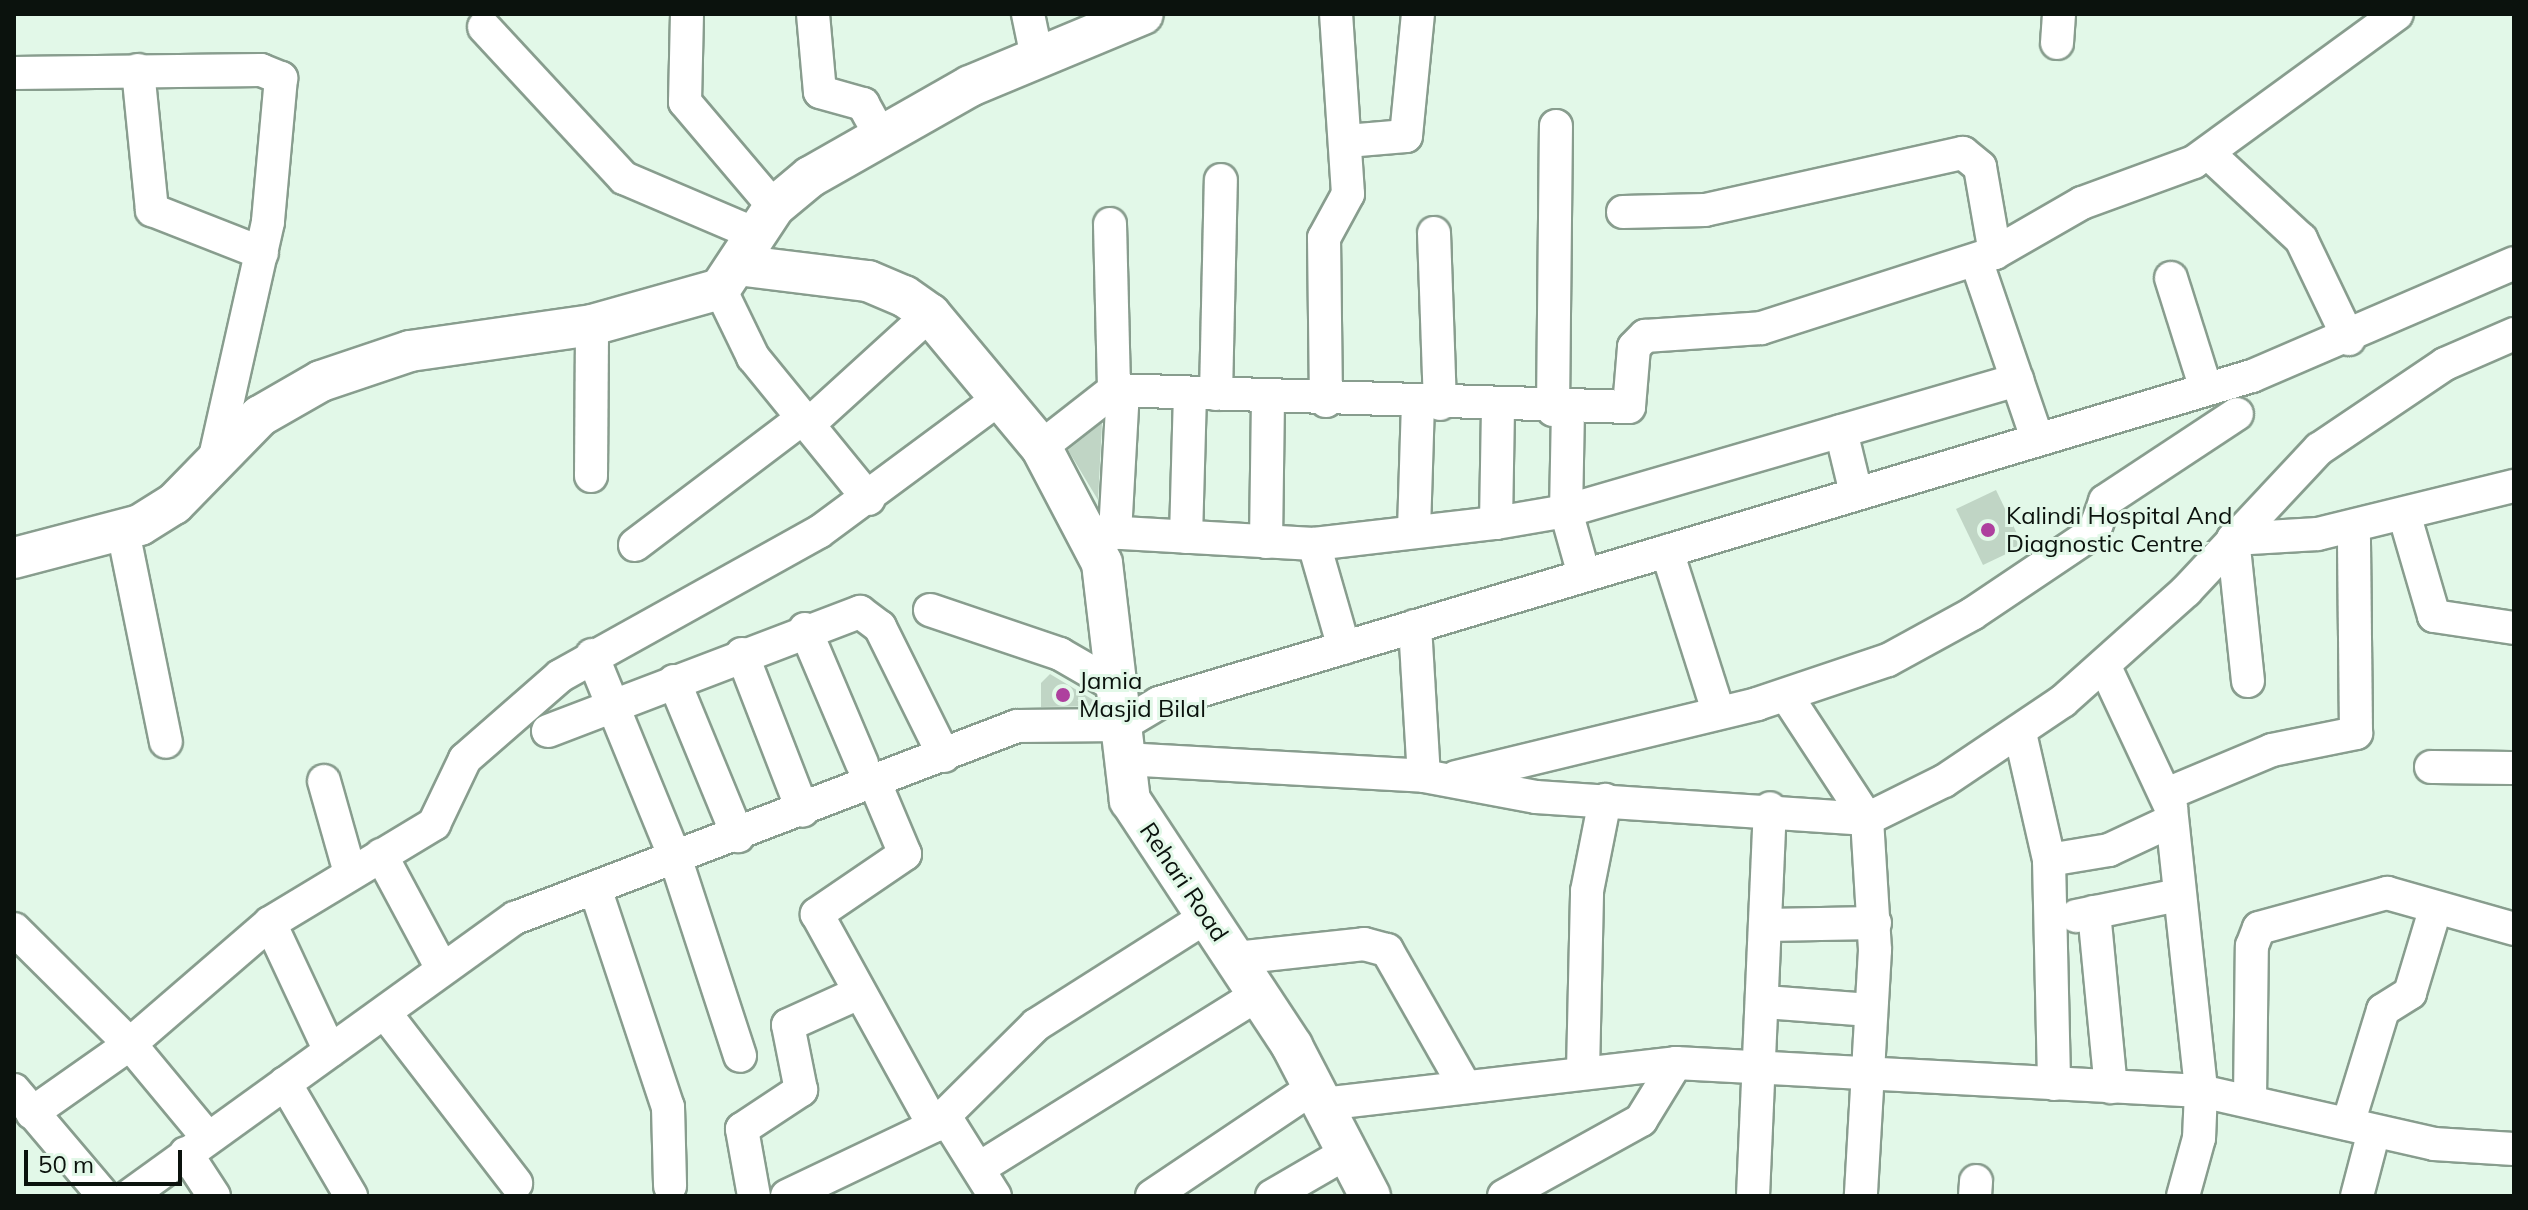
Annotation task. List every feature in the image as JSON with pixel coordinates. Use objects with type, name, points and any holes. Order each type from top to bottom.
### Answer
[{"type":"main road","points":[[14,558],[123,531],[174,504],[214,461],[288,397],[375,361],[592,325],[746,249],[880,135],[1037,57],[1143,14]]},
{"type":"main road","name":"Rehari Road","points":[[746,249],[868,281],[930,314],[1041,447],[1101,532],[1113,610],[1130,800],[1259,994],[1318,1095],[1370,1196]]},
{"type":"street","points":[[687,14],[685,102],[746,249],[753,357],[869,499]]},
{"type":"street","points":[[813,14],[820,92],[863,104],[880,135]]},
{"type":"street","points":[[1028,14],[1037,57]]},
{"type":"street","points":[[1326,401],[1324,244],[1346,206],[1347,141],[1336,14]]},
{"type":"street","points":[[1347,141],[1406,136],[1418,14]]},
{"type":"street","points":[[1041,447],[1119,390],[1498,407],[1629,407],[1634,347],[1645,336],[1761,328],[1985,257],[2082,203],[2175,173],[2208,153],[2397,14]]},
{"type":"street","points":[[484,27],[624,178],[746,249]]},
{"type":"street","points":[[138,70],[152,210],[262,253]]},
{"type":"street","points":[[14,73],[272,71],[281,78],[262,253],[214,461]]},
{"type":"street","points":[[1556,126],[1560,409],[1566,511],[1584,575]]},
{"type":"street","points":[[1623,212],[1705,210],[1963,153],[1980,167],[1985,257],[2017,380],[2037,438]]},
{"type":"street","points":[[2208,153],[2301,239],[2349,339]]},
{"type":"street","points":[[1186,537],[1203,394],[1221,180]]},
{"type":"street","points":[[1110,224],[1119,390],[1101,532],[1314,544],[1414,530],[1496,523],[1566,511],[2017,380]]},
{"type":"street","points":[[1414,530],[1429,404],[1434,233]]},
{"type":"street","points":[[1122,724],[1159,703],[2206,389],[2349,339],[2514,263]]},
{"type":"street","points":[[2171,278],[2206,389]]},
{"type":"street","points":[[635,545],[806,421],[930,314]]},
{"type":"street","points":[[591,476],[592,325]]},
{"type":"street","points":[[129,1196],[200,1165],[285,1083],[385,1013],[505,922],[596,891],[803,811],[868,773],[944,756],[1032,722],[1122,724],[1536,797],[1770,808],[1867,819],[2020,733],[2105,667],[2319,449],[2445,364],[2514,334]]},
{"type":"street","points":[[104,1196],[23,1101],[130,1044],[270,923],[434,824],[465,759],[592,655],[869,499],[1000,398]]},
{"type":"street","points":[[1266,542],[1268,398]]},
{"type":"street","points":[[1496,523],[1498,407]]},
{"type":"street","points":[[1436,777],[1786,695],[1888,660],[1972,614],[2094,532],[2105,501],[2237,414]]},
{"type":"street","points":[[1841,431],[1856,493]]},
{"type":"street","points":[[2233,539],[2354,527],[2405,517],[2514,486]]},
{"type":"street","points":[[2405,517],[2434,616],[2514,628]]},
{"type":"street","points":[[2049,860],[2109,850],[2169,808],[2272,750],[2356,733],[2354,527]]},
{"type":"street","points":[[123,531],[166,742]]},
{"type":"street","points":[[2233,539],[2248,681]]},
{"type":"street","points":[[1314,544],[1344,648]]},
{"type":"street","points":[[1667,551],[1718,711]]},
{"type":"street","points":[[930,610],[1049,650],[1122,724]]},
{"type":"street","points":[[548,731],[848,612],[872,616],[944,756]]},
{"type":"street","points":[[1415,626],[1436,777]]},
{"type":"street","points":[[805,629],[905,854],[817,914],[859,993],[940,1122],[981,1167],[995,1196]]},
{"type":"street","points":[[742,654],[803,811]]},
{"type":"street","points":[[592,655],[676,860],[740,1056]]},
{"type":"street","points":[[2105,667],[2169,808],[2201,1091],[2199,1138],[2183,1196]]},
{"type":"street","points":[[674,681],[738,836]]},
{"type":"street","points":[[1786,695],[1867,819],[1875,923],[1861,1196]]},
{"type":"street","points":[[2020,733],[2049,860],[2053,921],[2054,1084]]},
{"type":"street","points":[[2431,767],[2514,768]]},
{"type":"street","points":[[324,781],[350,873]]},
{"type":"street","points":[[1583,1071],[1587,891],[1605,800]]},
{"type":"street","points":[[1753,1196],[1763,1069],[1770,808]]},
{"type":"street","points":[[381,855],[442,969]]},
{"type":"street","points":[[596,891],[668,1107],[670,1186]]},
{"type":"street","points":[[2250,1099],[2252,946],[2259,928],[2387,893],[2435,910],[2494,918],[2514,929]]},
{"type":"street","points":[[2053,921],[2178,895]]},
{"type":"street","points":[[2357,1196],[2361,1127],[2383,1010],[2410,993],[2435,910]]},
{"type":"street","points":[[2094,912],[2111,1087]]},
{"type":"street","points":[[787,1196],[849,1184],[940,1122],[1036,1025],[1209,915]]},
{"type":"street","points":[[270,923],[330,1051]]},
{"type":"street","points":[[1766,925],[1875,923]]},
{"type":"street","points":[[14,929],[130,1044],[200,1165]]},
{"type":"street","points":[[1236,958],[1364,944],[1387,950],[1464,1085]]},
{"type":"street","points":[[754,1196],[742,1129],[801,1090],[788,1025],[859,993]]},
{"type":"street","points":[[981,1167],[1259,994]]},
{"type":"street","points":[[1765,1002],[1870,1010]]},
{"type":"street","points":[[385,1013],[516,1183]]},
{"type":"street","points":[[1504,1196],[1641,1120],[1676,1063]]},
{"type":"street","points":[[1152,1196],[1194,1184],[1318,1095],[1464,1085],[1676,1063],[2201,1091],[2250,1099],[2459,1149],[2514,1149]]},
{"type":"street","points":[[285,1083],[351,1196]]},
{"type":"street","points":[[1272,1196],[1348,1152]]},
{"type":"building","points":[[1102,423],[1098,500],[1068,450]]},
{"type":"building","points":[[1996,490],[2023,546],[1983,565],[1956,509]]},
{"type":"building","name":"Jamia Masjid Bilal","points":[[1050,674],[1095,701],[1096,706],[1041,707],[1041,683]]},
{"type":"place","name":"Kalindi Hospital And Diagnostic Centre","points":[[1988,530]]},
{"type":"place","name":"Jamia Masjid Bilal","points":[[1063,695]]}]
